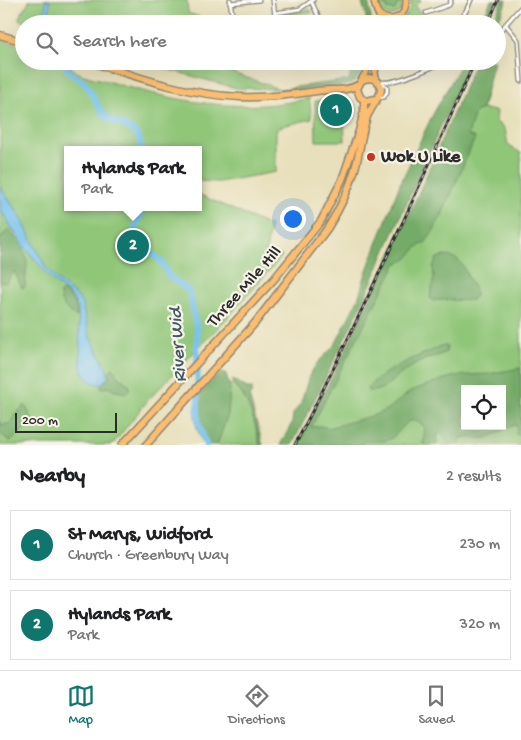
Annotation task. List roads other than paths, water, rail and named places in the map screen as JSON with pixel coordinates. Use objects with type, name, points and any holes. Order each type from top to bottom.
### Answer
[{"type":"highway","points":[[0,35],[15,39]]},
{"type":"highway","points":[[118,70],[171,86],[223,96],[268,97],[342,90],[369,78],[379,82],[381,90],[377,99],[369,102],[342,90]]},
{"type":"highway","points":[[360,83],[357,90],[362,99]]},
{"type":"highway","name":"Three Mile Hill","points":[[122,445],[275,278],[322,220],[344,175],[358,134],[364,108],[362,99]]},
{"type":"highway","name":"Three Mile Hill","points":[[146,445],[273,301],[337,214],[351,182],[366,119],[377,99]]},
{"type":"main road","points":[[399,15],[404,11],[406,0]]},
{"type":"main road","points":[[374,2],[378,15]]},
{"type":"main road","points":[[377,12],[381,15]]},
{"type":"main road","points":[[360,83],[367,70]]},
{"type":"main road","points":[[376,70],[379,82]]},
{"type":"street","points":[[232,14],[230,2],[259,0]]},
{"type":"street","points":[[273,0],[275,13],[300,9],[312,0],[318,15]]},
{"type":"street","points":[[426,13],[449,5],[451,0]]},
{"type":"street","points":[[464,15],[471,0]]},
{"type":"street","points":[[521,7],[506,25],[518,40],[521,81]]},
{"type":"street","points":[[379,82],[386,83],[428,70]]},
{"type":"street","points":[[377,99],[384,97],[391,82],[400,79]]},
{"type":"street","points":[[379,82],[388,91]]},
{"type":"water","points":[[46,0],[50,0],[49,15],[46,15]]},
{"type":"water","points":[[0,187],[20,216],[45,266],[55,278],[78,297],[82,304],[90,337],[107,369],[108,377],[102,384],[88,380],[81,368],[78,308],[72,297],[50,278],[22,244],[0,209]]},
{"type":"waterway","name":"River Wid","points":[[68,70],[87,86],[108,118],[135,132],[140,146]]},
{"type":"waterway","name":"River Wid","points":[[139,211],[141,214],[134,230],[139,244],[160,260],[169,276],[188,290],[190,295],[197,331],[198,421],[206,445]]},
{"type":"railway","points":[[492,15],[498,0]]},
{"type":"railway","points":[[295,445],[343,350],[471,70]]},
{"type":"place","name":"St Marys, Widford","points":[[336,110]]},
{"type":"place","name":"Wok U Like","points":[[371,157]]},
{"type":"place","name":"Hylands Park","points":[[133,246]]}]
